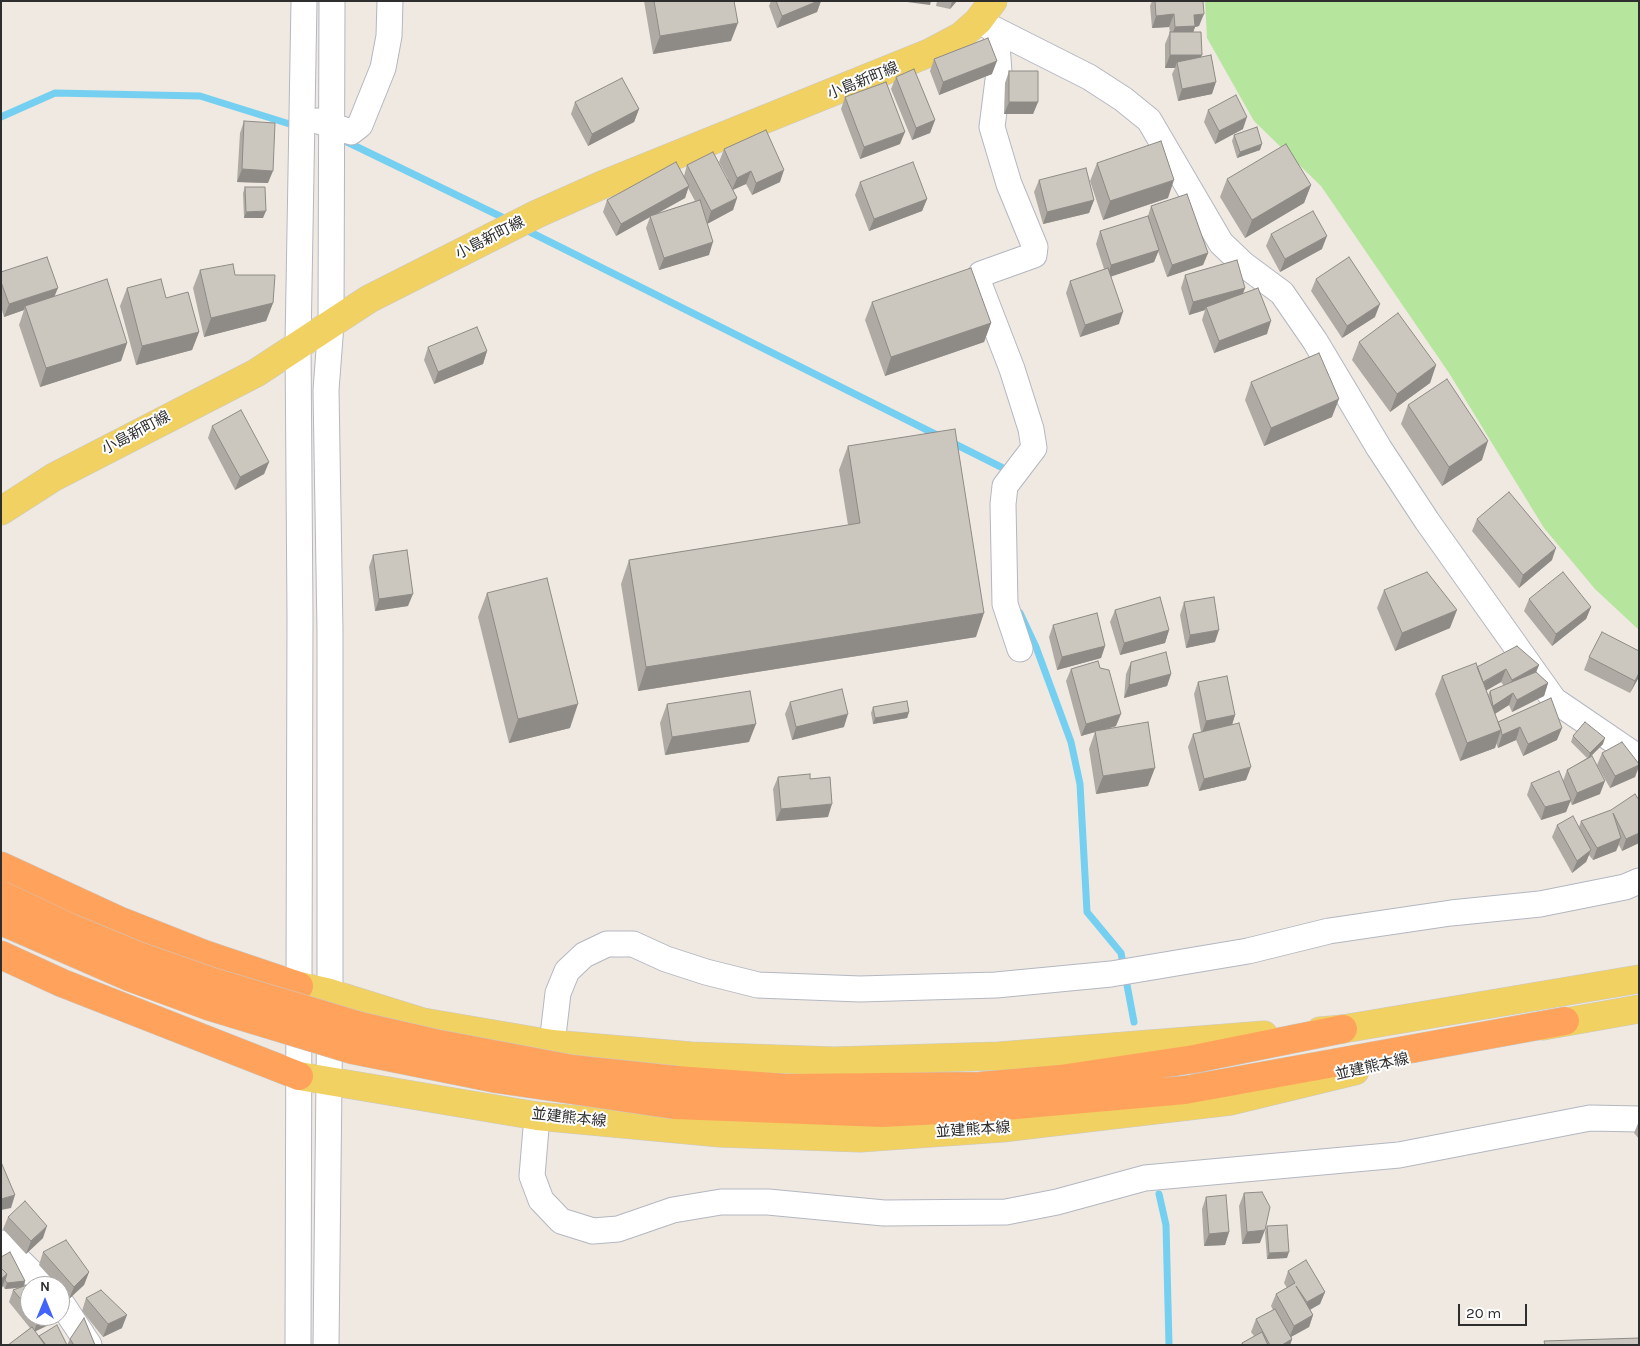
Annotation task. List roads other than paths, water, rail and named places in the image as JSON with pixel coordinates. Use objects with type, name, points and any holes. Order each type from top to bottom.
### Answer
[{"type":"highway","points":[[1,866],[118,920],[187,948],[299,986]]},
{"type":"highway","points":[[1,895],[71,928],[136,955],[221,985],[360,1026],[675,1092],[787,1088],[980,1086],[1060,1080],[1194,1059],[1343,1029]]},
{"type":"highway","points":[[1,921],[129,977],[208,1006],[353,1050],[496,1079],[675,1092],[882,1113],[982,1108],[1185,1090],[1565,1021]]},
{"type":"highway","points":[[1,955],[62,983],[299,1076]]},
{"type":"main road","name":"小島新町線","points":[[1,511],[54,477],[256,373],[369,299],[537,214],[602,185],[929,54],[989,18]]},
{"type":"main road","points":[[299,986],[330,993],[422,1022],[552,1044],[691,1056],[834,1061],[999,1056],[1343,1029],[1639,978]]},
{"type":"main road","name":"並建熊本線","points":[[299,1076],[537,1116],[720,1133],[860,1138],[1002,1128],[1231,1100],[1565,1021],[1639,1009]]},
{"type":"street","points":[[298,1345],[298,344],[304,1]]},
{"type":"street","points":[[326,1345],[330,993],[330,631],[326,390],[331,324],[332,1]]},
{"type":"street","points":[[302,115],[351,132],[360,125],[383,68],[389,36],[390,1]]},
{"type":"street","points":[[989,18],[999,72],[992,127],[1009,184],[1034,247],[1034,255],[981,274],[978,281],[1012,369],[1031,429],[1034,448],[1005,486],[1003,504],[1005,604],[1020,649]]},
{"type":"street","points":[[989,18],[1090,77],[1123,99],[1149,120],[1221,243],[1243,264],[1282,293],[1315,341],[1379,448],[1554,700],[1639,758]]},
{"type":"street","points":[[552,1044],[558,993],[567,971],[584,955],[607,944],[633,944],[666,959],[706,972],[758,985],[860,989],[996,985],[1141,969],[1248,951],[1329,932],[1451,913],[1540,904],[1624,887],[1639,881]]},
{"type":"street","points":[[537,1116],[532,1176],[542,1200],[562,1221],[592,1231],[618,1229],[673,1210],[721,1202],[768,1202],[884,1213],[1006,1212],[1057,1202],[1145,1178],[1399,1155],[1590,1118],[1639,1119]]},
{"type":"street","points":[[299,1172],[328,1173]]},
{"type":"street","points":[[1,1243],[35,1276]]},
{"type":"street","points":[[70,1316],[89,1345]]},
{"type":"waterway","points":[[1,117],[55,93],[200,96],[296,126]]},
{"type":"waterway","points":[[347,142],[508,220]]},
{"type":"waterway","points":[[524,229],[939,436]]},
{"type":"waterway","points":[[949,441],[1011,472]]},
{"type":"waterway","points":[[1020,613],[1036,647],[1071,742],[1080,784],[1087,912],[1121,953],[1134,1022]]},
{"type":"waterway","points":[[1159,1194],[1166,1225],[1169,1345]]}]
